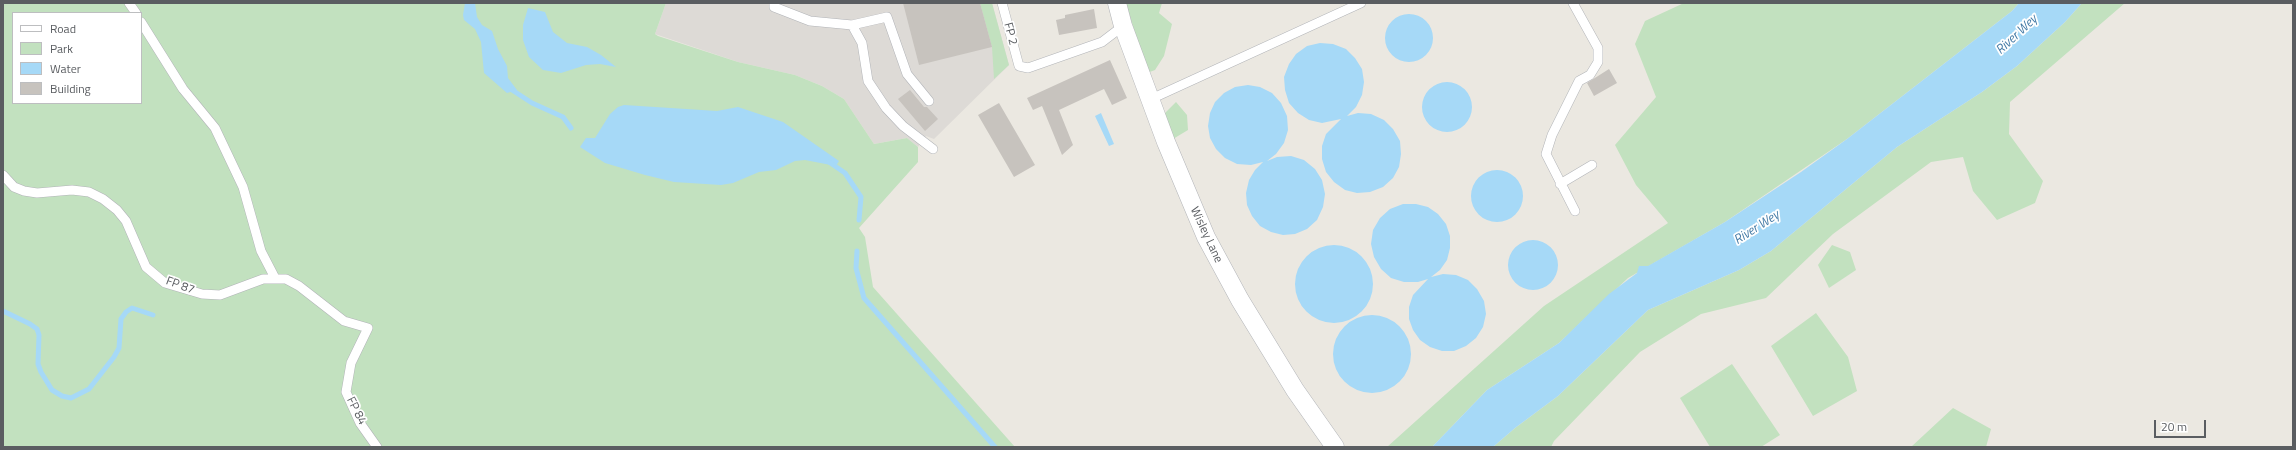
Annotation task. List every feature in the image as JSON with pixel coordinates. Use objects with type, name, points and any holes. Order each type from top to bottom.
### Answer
[{"type":"street","name":"Wisley Lane","points":[[1117,3],[1123,26],[1182,178],[1222,268],[1295,390],[1335,447]]},
{"type":"lane","points":[[129,3],[135,12]]},
{"type":"lane","points":[[774,3],[774,7],[810,21],[852,25],[887,17],[907,74],[929,101]]},
{"type":"lane","name":"FP 2","points":[[1002,3],[1018,66],[1028,68],[1102,42],[1123,26]]},
{"type":"lane","points":[[1151,99],[1361,3]]},
{"type":"lane","points":[[1573,3],[1598,48],[1598,62],[1590,75],[1579,81],[1550,142],[1546,154],[1575,211]]},
{"type":"lane","points":[[142,24],[183,90],[218,135],[243,187],[261,251],[274,278]]},
{"type":"lane","points":[[852,25],[862,43],[868,81],[886,108],[903,126],[933,149]]},
{"type":"lane","points":[[1560,184],[1592,165]]},
{"type":"lane","name":"FP 87","points":[[3,175],[14,187],[24,191],[37,193],[72,190],[89,192],[103,199],[117,210],[126,221],[146,268],[165,283],[202,294],[220,295],[264,279],[286,279],[299,286],[344,321],[368,328]]},
{"type":"lane","name":"FP 84","points":[[368,328],[351,363],[346,392],[360,423],[377,447]]},
{"type":"shaded area","points":[[666,3],[992,3],[1009,65],[934,139],[926,136],[918,147],[907,138],[874,144],[844,99],[822,86],[795,75],[738,62],[655,34]]},
{"type":"green space","points":[[3,3],[666,3],[655,34],[658,36],[738,62],[795,75],[822,86],[844,99],[874,144],[907,138],[918,147],[918,162],[859,228],[865,237],[873,287],[1015,447],[3,447]]},
{"type":"green space","points":[[980,3],[992,3],[1009,65],[994,79],[992,47]]},
{"type":"green space","points":[[1126,3],[1162,3],[1159,13],[1172,24],[1164,56],[1155,70],[1147,73]]},
{"type":"green space","points":[[1684,3],[2019,3],[2012,11],[1847,139],[1725,222],[1628,278],[1559,343],[1487,390],[1432,447],[1387,447],[1544,306],[1668,223],[1636,185],[1615,145],[1656,97],[1635,44],[1645,21]]},
{"type":"green space","points":[[2082,3],[2125,3],[2010,102],[2009,134],[2043,181],[2035,203],[1997,220],[1973,191],[1963,157],[1931,162],[1833,234],[1766,298],[1701,314],[1640,352],[1554,441],[1551,447],[1493,447],[1515,428],[1558,396],[1648,310],[1739,270],[1771,251],[1897,147],[1982,92],[2017,66],[2065,22]]},
{"type":"green space","points":[[1176,102],[1187,115],[1188,130],[1173,139],[1163,115]]},
{"type":"green space","points":[[1832,245],[1850,252],[1856,270],[1829,288],[1818,265]]},
{"type":"green space","points":[[1816,313],[1848,357],[1857,391],[1813,416],[1771,346]]},
{"type":"green space","points":[[1732,364],[1780,435],[1761,447],[1710,447],[1680,398]]},
{"type":"green space","points":[[1953,408],[1991,429],[1986,447],[1911,447]]},
{"type":"water","points":[[465,3],[475,3],[477,17],[482,25],[492,31],[498,49],[507,66],[508,78],[517,90],[507,93],[484,73],[481,42],[475,29],[464,20],[463,15]]},
{"type":"water","name":"River Wey","points":[[2019,3],[2082,3],[2065,22],[2017,66],[1982,92],[1897,147],[1771,251],[1739,270],[1648,310],[1558,396],[1515,428],[1493,447],[1432,447],[1487,390],[1559,343],[1609,294],[1637,273],[1639,266],[1648,266],[1725,222],[1801,172],[1847,139],[2012,11]]},
{"type":"water","points":[[528,8],[545,12],[553,32],[567,43],[587,47],[601,55],[616,67],[600,64],[586,65],[561,73],[543,70],[529,57],[523,40],[523,25]]},
{"type":"water","points":[[1404,14],[1414,14],[1426,21],[1433,33],[1433,43],[1426,55],[1414,62],[1404,62],[1396,58],[1389,51],[1385,43],[1385,33],[1389,25],[1396,18]]},
{"type":"water","points":[[1320,43],[1333,44],[1346,49],[1355,58],[1362,69],[1364,82],[1362,95],[1356,107],[1347,116],[1358,113],[1371,114],[1384,120],[1393,129],[1400,141],[1401,154],[1399,167],[1393,178],[1383,187],[1370,192],[1357,193],[1345,190],[1334,182],[1326,172],[1322,159],[1322,146],[1326,134],[1341,119],[1322,123],[1309,120],[1298,113],[1289,103],[1285,90],[1284,77],[1289,64],[1296,54],[1307,46]]},
{"type":"water","points":[[1442,82],[1452,82],[1465,89],[1472,102],[1472,112],[1465,125],[1452,132],[1442,132],[1433,128],[1426,121],[1422,112],[1422,102],[1426,93],[1433,86]]},
{"type":"water","points":[[1248,85],[1260,87],[1272,93],[1281,103],[1287,116],[1288,130],[1284,143],[1276,154],[1267,161],[1277,157],[1291,156],[1304,160],[1315,169],[1322,180],[1325,194],[1323,207],[1317,220],[1307,229],[1295,234],[1283,235],[1271,232],[1260,226],[1252,216],[1247,205],[1246,193],[1249,180],[1255,170],[1263,162],[1251,165],[1237,164],[1225,158],[1216,149],[1210,138],[1208,126],[1210,113],[1215,102],[1224,93],[1235,87]]},
{"type":"water","points":[[624,105],[717,111],[738,107],[783,122],[839,161],[836,166],[805,160],[795,161],[776,170],[759,172],[733,183],[721,185],[674,182],[645,175],[605,163],[580,147],[586,138],[595,138],[610,114],[618,107]]},
{"type":"water","points":[[1101,113],[1114,144],[1109,146],[1095,116]]},
{"type":"water","points":[[1497,170],[1507,172],[1515,178],[1521,186],[1523,196],[1521,206],[1515,214],[1507,220],[1497,222],[1487,220],[1479,214],[1473,206],[1471,196],[1473,186],[1479,178],[1487,172]]},
{"type":"water","points":[[1403,204],[1416,204],[1428,207],[1438,214],[1446,224],[1450,236],[1450,248],[1447,260],[1440,270],[1431,277],[1443,274],[1456,275],[1468,280],[1477,289],[1484,301],[1486,314],[1483,327],[1476,338],[1466,346],[1454,351],[1442,351],[1430,347],[1420,340],[1413,330],[1409,319],[1409,307],[1413,295],[1428,279],[1418,282],[1404,282],[1391,278],[1381,269],[1374,257],[1371,244],[1373,230],[1380,218],[1390,209]]},
{"type":"water","points":[[1533,240],[1543,242],[1551,247],[1556,255],[1558,265],[1556,275],[1551,283],[1543,288],[1533,290],[1523,288],[1515,283],[1510,275],[1508,265],[1510,255],[1515,247],[1523,242]]},
{"type":"water","points":[[1334,245],[1349,248],[1356,252],[1366,262],[1370,269],[1373,284],[1370,299],[1366,306],[1356,316],[1349,320],[1334,323],[1319,320],[1312,316],[1302,306],[1298,299],[1295,284],[1298,269],[1302,262],[1312,252],[1319,248]]},
{"type":"water","points":[[1372,315],[1387,318],[1400,326],[1408,339],[1411,354],[1408,369],[1400,382],[1387,390],[1372,393],[1357,390],[1344,382],[1336,369],[1333,354],[1336,339],[1344,326],[1357,318]]},
{"type":"building","points":[[903,3],[980,3],[992,47],[919,65]]},
{"type":"building","points":[[1094,9],[1097,28],[1059,35],[1056,20],[1065,18],[1065,15]]},
{"type":"building","points":[[1110,60],[1127,98],[1112,105],[1104,89],[1059,110],[1073,145],[1062,155],[1042,106],[1033,110],[1027,98]]},
{"type":"building","points":[[1609,69],[1617,83],[1594,96],[1587,83]]},
{"type":"building","points":[[910,90],[924,107],[927,107],[938,119],[925,131],[898,99]]},
{"type":"building","points":[[999,103],[1035,165],[1014,177],[978,115]]},
{"type":"waterway","points":[[509,88],[532,103],[563,117],[571,128]]},
{"type":"waterway","points":[[829,162],[845,173],[861,197],[859,220]]},
{"type":"waterway","points":[[857,251],[856,268],[864,298],[995,447]]},
{"type":"waterway","points":[[3,311],[37,329],[39,335],[38,364],[41,372],[52,390],[62,396],[71,398],[89,389],[114,357],[119,348],[121,319],[126,312],[132,308],[153,315]]}]
